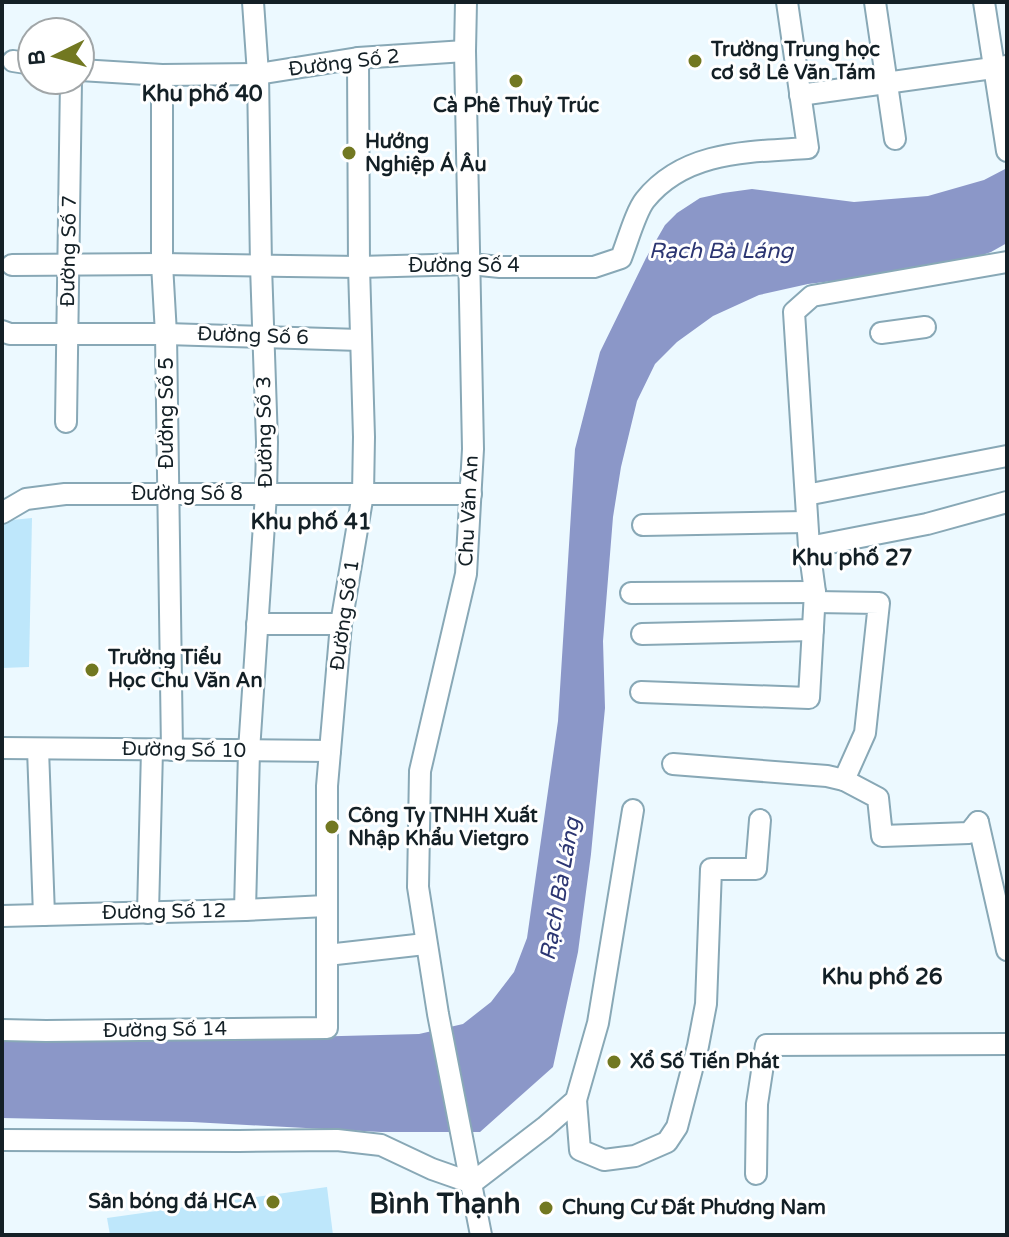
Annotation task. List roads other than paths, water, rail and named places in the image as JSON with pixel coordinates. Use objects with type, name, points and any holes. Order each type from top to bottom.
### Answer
[{"type":"street","name":"Đường Số 3","points":[[245,910],[249,751],[267,442],[258,74],[253,2]]},
{"type":"street","name":"Chu Văn An","points":[[466,2],[473,449],[471,494],[466,574],[420,771],[418,887],[425,944],[472,1183]]},
{"type":"street","points":[[787,2],[800,95],[1001,67]]},
{"type":"street","points":[[875,2],[895,139]]},
{"type":"street","points":[[984,2],[1001,67],[1006,146]]},
{"type":"street","name":"Đường Số 2","points":[[96,71],[162,75],[258,74],[358,58],[465,51]]},
{"type":"street","name":"Đường Số 1","points":[[327,1028],[327,786],[341,624],[363,494],[358,58]]},
{"type":"street","name":"Đường Số 5","points":[[148,913],[162,750],[167,494],[162,75]]},
{"type":"street","name":"Đường Số 4","points":[[12,265],[359,267],[470,264],[594,267],[621,258],[643,202],[660,184],[681,170],[729,154],[808,148],[800,95]]},
{"type":"street","name":"Đường Số 7","points":[[66,422],[71,96]]},
{"type":"street","points":[[641,692],[809,698],[815,597],[807,522],[794,312],[812,296],[1007,262]]},
{"type":"street","points":[[881,333],[925,327]]},
{"type":"street","name":"Đường Số 6","points":[[2,331],[10,334],[166,334],[360,340]]},
{"type":"street","points":[[806,495],[1007,456]]},
{"type":"street","name":"Đường Số 8","points":[[2,513],[26,499],[65,494],[471,494]]},
{"type":"street","points":[[809,547],[927,524],[1007,502]]},
{"type":"street","points":[[643,525],[807,522]]},
{"type":"street","points":[[631,593],[815,597],[879,603],[865,733],[844,780]]},
{"type":"street","points":[[257,624],[341,624]]},
{"type":"street","points":[[642,634],[813,630]]},
{"type":"street","name":"Đường Số 10","points":[[2,748],[330,751]]},
{"type":"street","points":[[38,749],[44,915]]},
{"type":"street","points":[[673,764],[844,780],[878,798],[882,836],[969,833],[978,822],[1007,950]]},
{"type":"street","points":[[633,810],[598,1023],[576,1100],[580,1150],[604,1160],[635,1156],[667,1142],[677,1127],[706,1004],[711,869],[756,869],[760,820]]},
{"type":"street","name":"Đường Số 12","points":[[2,916],[326,906]]},
{"type":"street","points":[[327,955],[425,944]]},
{"type":"street","name":"Đường Số 14","points":[[2,1030],[327,1028]]},
{"type":"street","points":[[756,1174],[757,1104],[766,1045],[1007,1044]]},
{"type":"street","points":[[472,1183],[576,1100]]},
{"type":"street","points":[[2,1140],[337,1140],[381,1145],[432,1169],[472,1183]]},
{"type":"street","points":[[472,1183],[481,1235]]},
{"type":"water","name":"Rạch Bà Láng","points":[[1007,168],[1007,243],[991,252],[949,267],[808,284],[759,295],[713,316],[677,342],[655,364],[637,401],[613,517],[603,641],[605,708],[591,854],[578,952],[553,1067],[480,1132],[381,1132],[192,1122],[2,1118],[2,1039],[185,1040],[419,1034],[463,1024],[491,1002],[514,972],[527,938],[558,721],[575,449],[600,352],[665,225],[700,198],[723,193],[752,189],[854,202],[928,196],[984,180]]},
{"type":"place","name":"Trường Trung học cơ sở Lê Văn Tám","points":[[695,61]]},
{"type":"place","name":"Cà Phê Thuỷ Trúc","points":[[516,81]]},
{"type":"place","name":"Hướng Nghiệp Á Âu","points":[[349,153]]},
{"type":"place","name":"Trường Tiểu Học Chu Văn An","points":[[92,670]]},
{"type":"place","name":"Công Ty TNHH Xuất Nhập Khẩu Vietgro","points":[[332,827]]},
{"type":"place","name":"Xổ Số Tiến Phát","points":[[614,1062]]},
{"type":"place","name":"Sân bóng đá HCA","points":[[273,1202]]},
{"type":"place","name":"Chung Cư Đất Phương Nam","points":[[546,1208]]},
{"type":"district","name":"Khu phố 40","points":[[202,94]]},
{"type":"district","name":"Khu phố 41","points":[[311,522]]},
{"type":"district","name":"Khu phố 27","points":[[852,558]]},
{"type":"district","name":"Khu phố 26","points":[[882,977]]},
{"type":"district","name":"Bình Thạnh","points":[[445,1204]]}]
